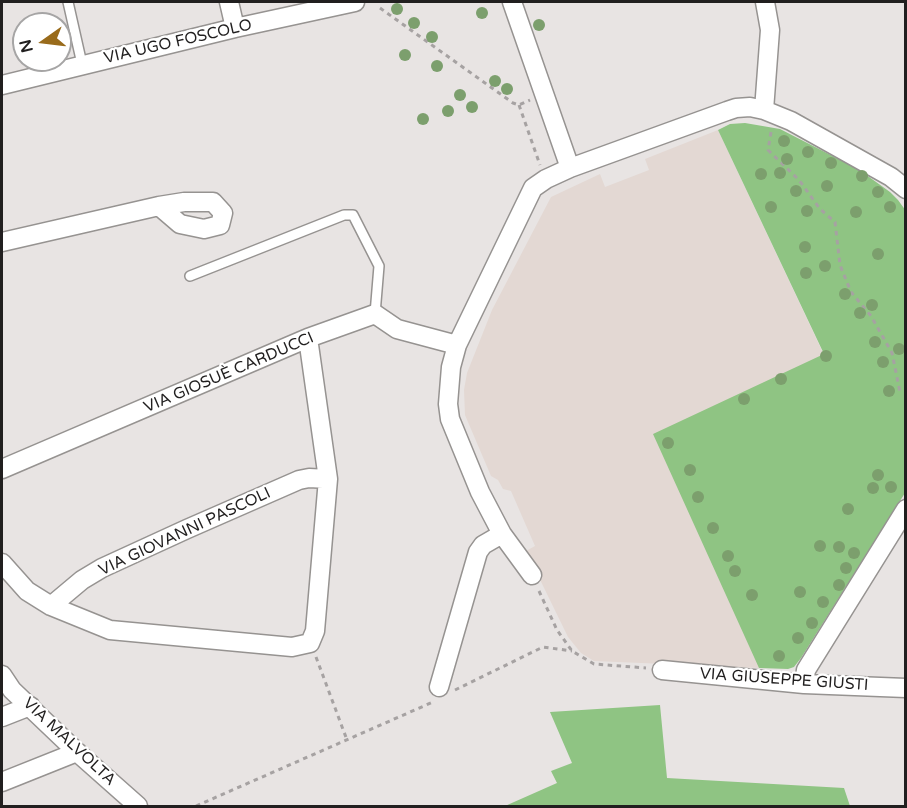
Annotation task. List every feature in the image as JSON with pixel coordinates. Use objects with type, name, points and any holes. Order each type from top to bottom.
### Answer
[{"type":"street","points":[[229,2],[235,28]]},
{"type":"street","name":"VIA UGO FOSCOLO","points":[[2,85],[235,28],[355,2]]},
{"type":"street","points":[[512,2],[570,168]]},
{"type":"street","points":[[765,2],[770,30],[769,117]]},
{"type":"street","points":[[532,575],[502,534],[480,492],[450,419],[448,387],[457,345],[533,188],[570,168],[736,108],[791,121],[891,177],[906,189]]},
{"type":"street","points":[[2,242],[159,207]]},
{"type":"street","points":[[375,314],[397,329],[457,345]]},
{"type":"street","name":"VIA GIOSUÈ CARDUCCI","points":[[2,469],[308,338],[375,314]]},
{"type":"street","points":[[2,563],[27,591],[51,606],[110,630],[292,648],[310,643],[315,631],[328,478],[308,338]]},
{"type":"street","name":"VIA GIOVANNI PASCOLI","points":[[51,606],[82,580],[102,568],[300,480],[328,478]]},
{"type":"street","points":[[804,684],[806,670],[906,508]]},
{"type":"street","points":[[442,693],[478,552],[483,545],[502,534]]},
{"type":"street","name":"VIA GIUSEPPE GIUSTI","points":[[662,670],[804,684],[906,688]]},
{"type":"street","name":"VIA MALVOLTA","points":[[2,675],[77,752],[138,807]]},
{"type":"street","points":[[2,717],[30,706]]},
{"type":"street","points":[[2,782],[77,752]]},
{"type":"lane","points":[[68,2],[82,64]]},
{"type":"lane","points":[[190,276],[344,215],[353,215],[379,266],[375,314]]},
{"type":"path","points":[[380,8],[513,103],[519,105],[535,98]]},
{"type":"path","points":[[519,105],[542,169]]},
{"type":"path","points":[[769,117],[768,150],[799,180],[820,209],[835,222],[840,265],[851,292],[871,316],[892,353],[900,392]]},
{"type":"path","points":[[532,575],[557,630],[572,651]]},
{"type":"path","points":[[310,643],[347,740]]},
{"type":"path","points":[[196,807],[347,740],[543,647],[572,651],[594,664],[662,670]]},
{"type":"shaded area","points":[[718,130],[824,355],[760,668],[594,661],[581,653],[568,637],[526,551],[535,546],[511,491],[503,489],[498,480],[491,476],[465,415],[464,390],[467,373],[492,310],[551,197],[600,174],[605,187],[649,170],[645,159]]},
{"type":"green space","points":[[745,123],[780,129],[858,169],[890,192],[906,211],[905,493],[801,658],[794,667],[788,669],[759,668],[653,434],[824,354],[718,130],[730,124]]},
{"type":"green space","points":[[660,705],[667,778],[844,788],[850,806],[505,806],[557,783],[551,771],[572,763],[550,712]]}]
